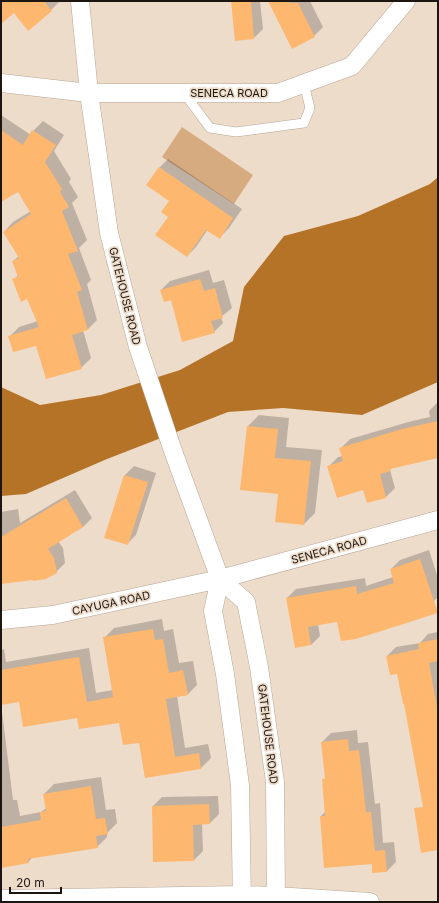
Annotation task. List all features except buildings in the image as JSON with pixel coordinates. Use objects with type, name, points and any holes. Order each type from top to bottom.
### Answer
[{"type":"street","name":"GATEHOUSE ROAD","points":[[80,1],[89,93],[109,234],[138,348],[173,451],[220,579],[246,602],[259,667],[275,782],[276,899]]},
{"type":"street","name":"SENECA ROAD","points":[[89,93],[278,93],[352,66],[406,1]]},
{"type":"street","points":[[1,83],[89,93]]},
{"type":"street","name":"SENECA ROAD","points":[[220,579],[438,520]]},
{"type":"street","points":[[220,579],[214,611],[225,674],[240,785],[242,899]]},
{"type":"street","name":"CAYUGA ROAD","points":[[1,620],[53,615],[220,579]]},
{"type":"street","points":[[1,899],[276,899],[370,902]]},
{"type":"lane","points":[[184,93],[210,128],[236,132],[304,123],[310,108],[304,84]]},
{"type":"shaded area","points":[[182,127],[253,175],[234,204],[162,157]]},
{"type":"shaded area","points":[[438,177],[438,382],[362,415],[283,408],[228,412],[107,459],[26,494],[1,496],[1,387],[40,405],[101,395],[180,370],[233,341],[244,287],[284,236],[358,216],[430,184]]}]
